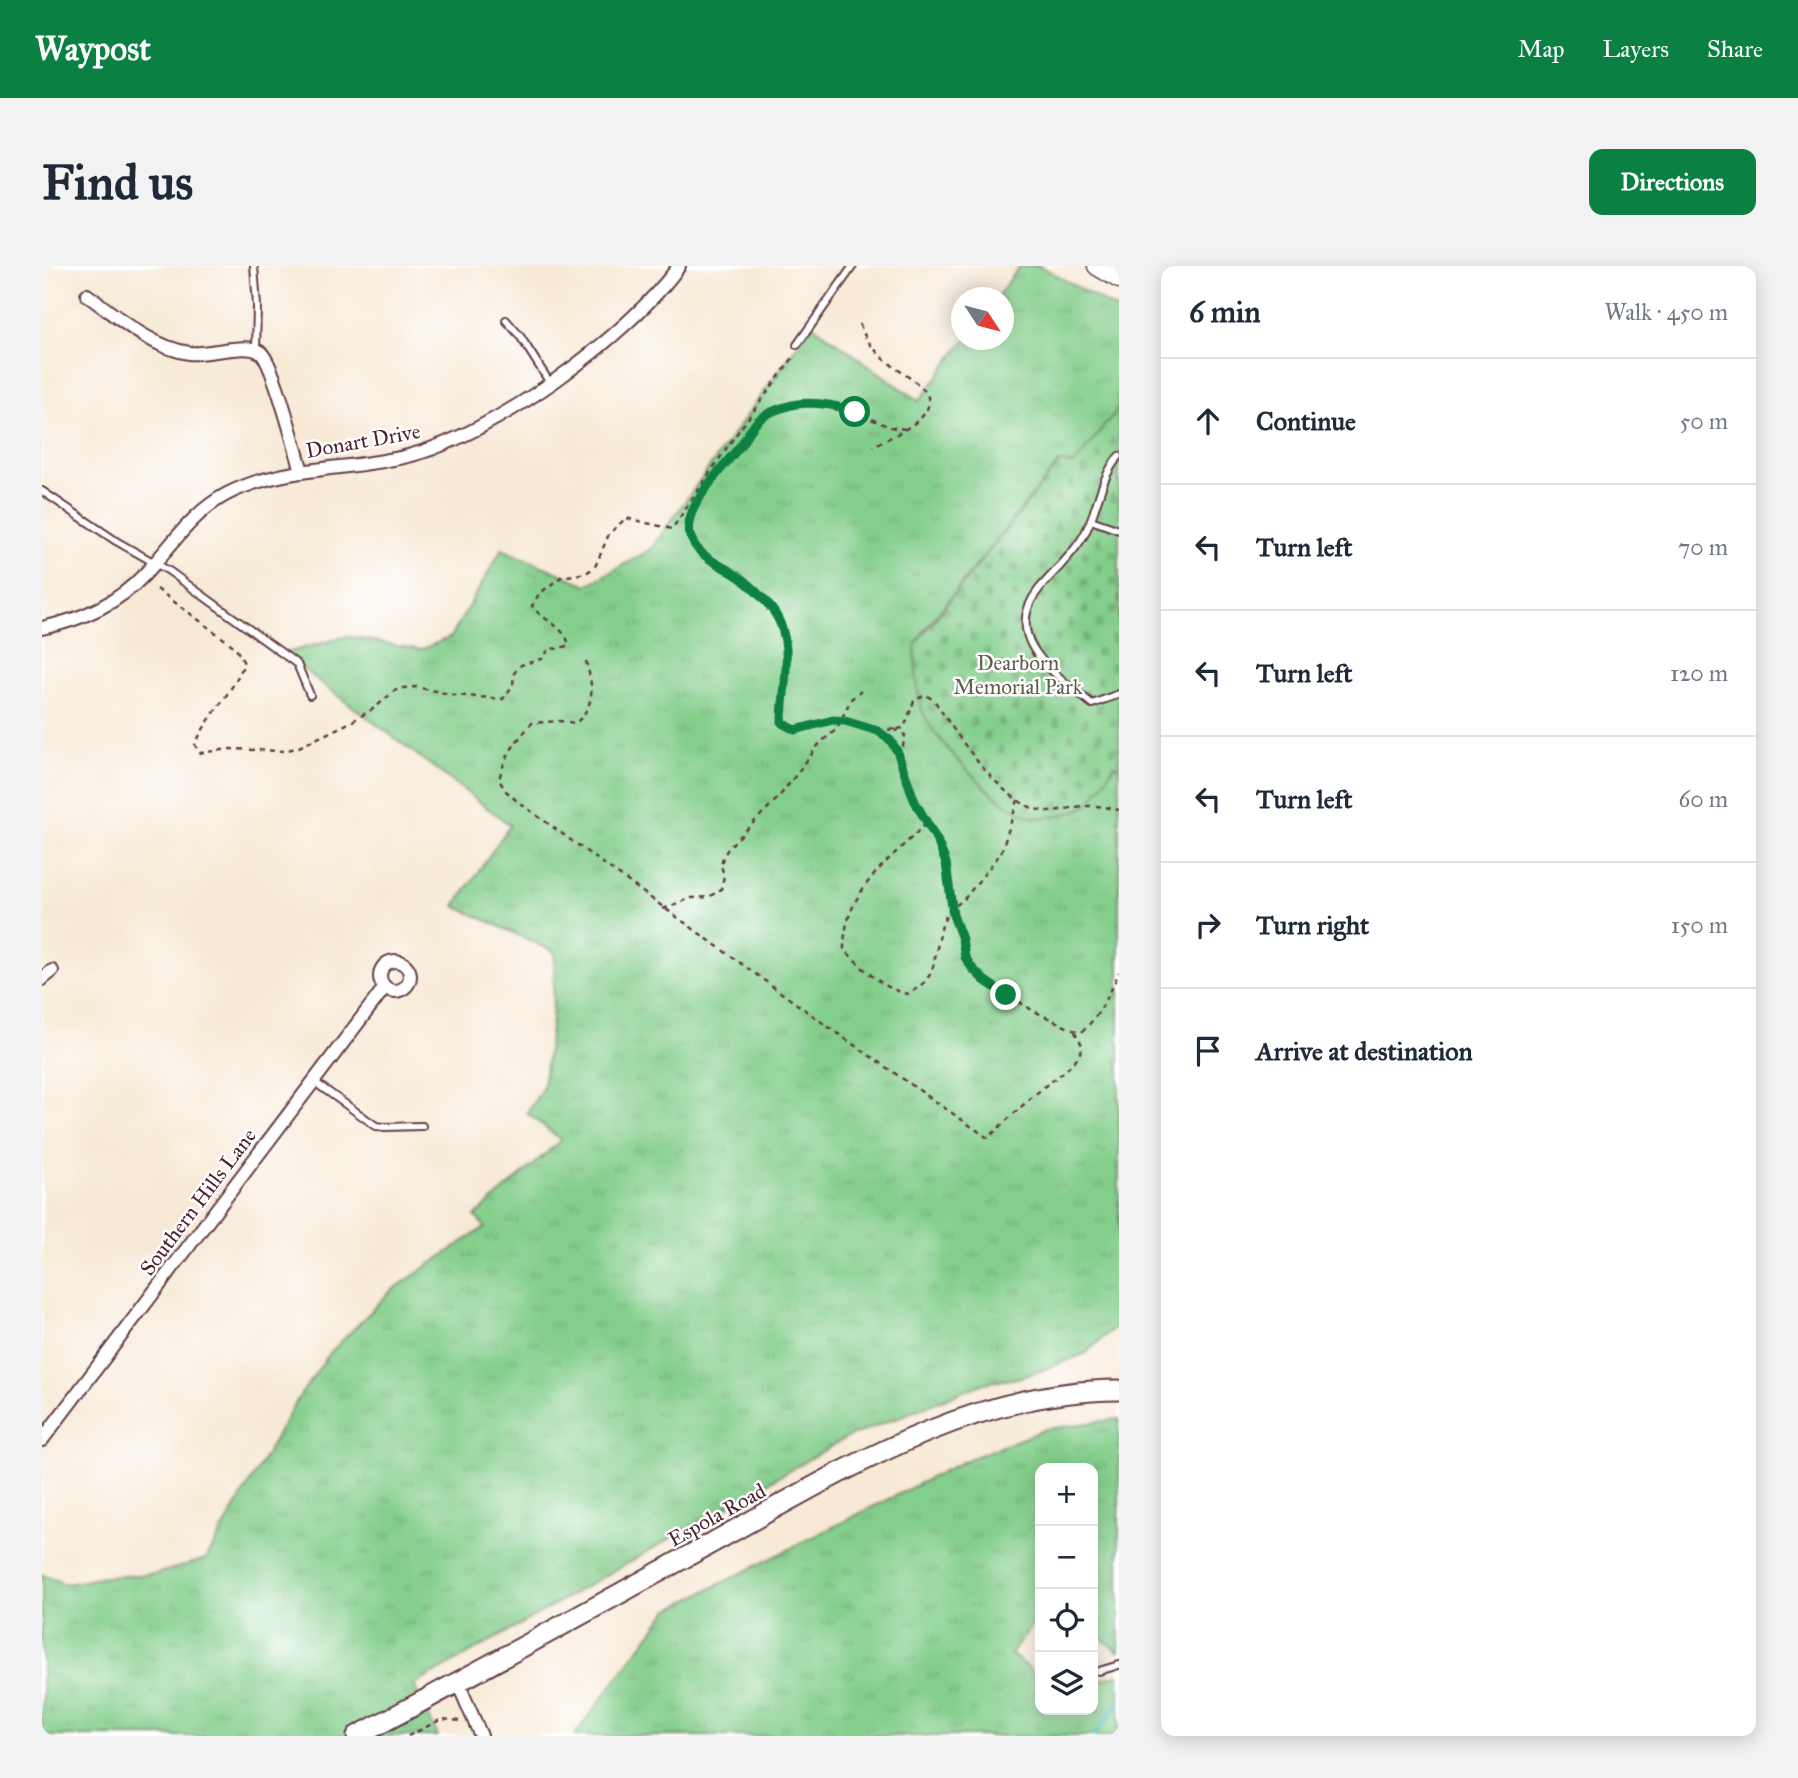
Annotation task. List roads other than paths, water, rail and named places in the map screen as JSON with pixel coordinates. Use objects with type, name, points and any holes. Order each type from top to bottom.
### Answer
[{"type":"main road","name":"Espola Road","points":[[357,1736],[783,1505],[919,1435],[952,1421],[1018,1403],[1085,1391],[1119,1390]]},
{"type":"street","name":"Donart Drive","points":[[42,628],[94,612],[122,594],[144,576],[190,522],[224,496],[258,482],[302,471],[382,461],[429,450],[475,429],[550,383],[616,332],[679,266]]},
{"type":"street","points":[[1097,266],[1119,279]]},
{"type":"street","points":[[88,295],[144,335],[174,349],[200,354],[243,348],[256,350],[265,358],[275,384],[302,471]]},
{"type":"street","name":"Southern Hills Lane","points":[[42,1440],[384,987]]},
{"type":"street","points":[[458,1683],[481,1736]]},
{"type":"lane","points":[[254,266],[256,350]]},
{"type":"lane","points":[[797,345],[853,266]]},
{"type":"lane","points":[[506,320],[520,336],[550,383]]},
{"type":"lane","points":[[1119,456],[1106,478],[1091,520],[1074,550],[1038,590],[1028,607],[1025,628],[1032,647],[1043,664],[1092,704],[1119,694]]},
{"type":"lane","points":[[42,491],[116,541],[169,571],[297,664],[310,695]]},
{"type":"lane","points":[[1091,520],[1119,530]]},
{"type":"lane","points":[[313,1081],[376,1126],[422,1126]]},
{"type":"lane","points":[[1099,1671],[1119,1665]]},
{"type":"waterway","points":[[1094,1736],[1119,1702]]},
{"type":"park label","name":"Dearborn Memorial Park","points":[[1018,675]]}]
